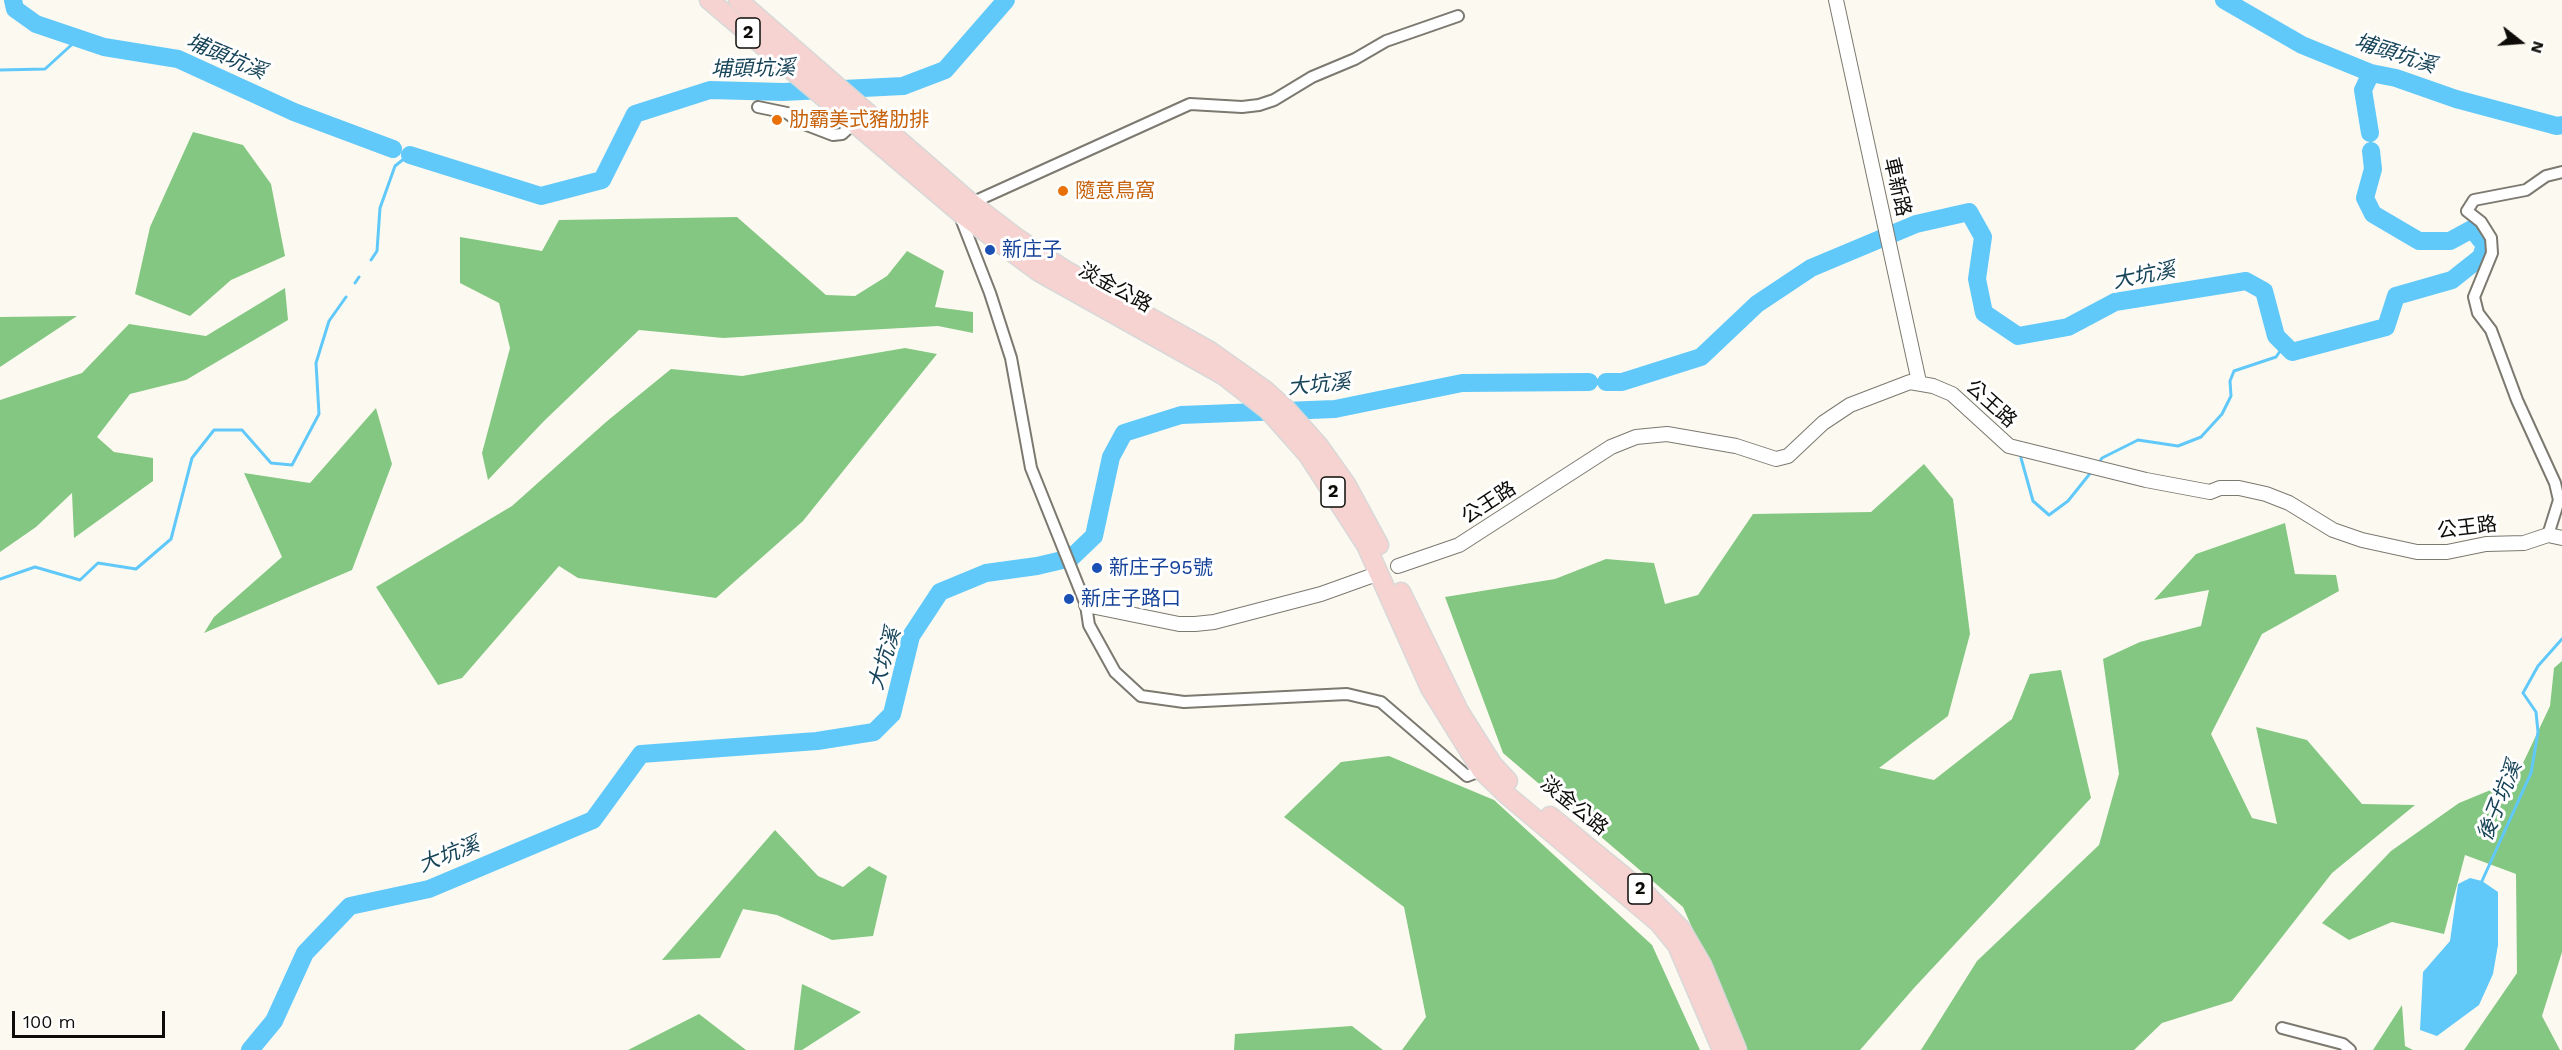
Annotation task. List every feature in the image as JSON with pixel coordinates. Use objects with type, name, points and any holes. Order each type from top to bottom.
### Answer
[{"type":"main road","name":"2","points":[[709,0],[850,119]]},
{"type":"main road","name":"淡金公路","points":[[738,0],[875,118],[964,207]]},
{"type":"main road","name":"淡金公路","points":[[850,119],[964,207],[1210,351],[1296,429],[1346,484],[1377,552],[1394,579],[1487,768],[1507,795],[1659,923],[1677,945],[1722,1050]]},
{"type":"main road","name":"淡金公路","points":[[1487,768],[1515,787],[1669,915],[1689,941],[1702,965],[1737,1050]]},
{"type":"street","name":"車新路","points":[[1836,0],[1879,199],[1897,270],[1919,382]]},
{"type":"street","points":[[1458,16],[1386,41],[1355,59],[1312,77],[1274,100],[1259,105],[1242,107],[1190,104],[964,207],[1011,358],[1031,468],[1086,606],[1089,625],[1114,672],[1141,696],[1184,702],[1347,694],[1382,702],[1467,776],[1487,768]]},
{"type":"street","points":[[758,107],[787,113],[799,122],[833,135],[842,134],[850,119]]},
{"type":"street","points":[[2555,537],[2559,500],[2555,483],[2517,400],[2491,330],[2478,313],[2474,297],[2492,253],[2492,238],[2481,222],[2467,211],[2474,200],[2526,190],[2546,176],[2562,172]]},
{"type":"street","name":"公王路","points":[[1394,579],[1459,545],[1611,447],[1636,437],[1667,434],[1736,446],[1776,459],[1788,456],[1823,423],[1850,405],[1910,382],[1919,382],[1952,394],[2009,446],[2100,470],[2210,492],[2220,488],[2238,488],[2266,494],[2289,502],[2333,530],[2362,540],[2417,552],[2447,552],[2486,544],[2524,543],[2555,537]]},
{"type":"street","points":[[1086,606],[1179,624],[1214,622],[1321,594],[1374,574]]},
{"type":"street","points":[[2282,1028],[2343,1044],[2350,1050]]},
{"type":"green space","points":[[193,132],[243,145],[271,184],[285,256],[231,280],[190,316],[135,294],[150,227]]},
{"type":"green space","points":[[737,217],[826,295],[855,296],[887,276],[907,251],[944,271],[935,307],[973,312],[973,333],[938,326],[723,338],[639,330],[544,421],[488,480],[482,453],[510,348],[499,303],[460,283],[460,237],[542,251],[559,220]]},
{"type":"green space","points":[[285,288],[288,320],[186,380],[130,394],[97,437],[114,452],[153,458],[153,481],[74,538],[72,493],[36,527],[0,552],[0,400],[82,373],[129,324],[206,336]]},
{"type":"green space","points":[[77,316],[0,367],[0,317]]},
{"type":"green space","points":[[905,348],[937,354],[803,521],[716,598],[578,578],[559,566],[462,678],[438,685],[376,587],[512,506],[606,422],[671,369],[742,376]]},
{"type":"green space","points":[[376,408],[392,464],[352,570],[204,633],[214,617],[282,557],[244,473],[310,483]]},
{"type":"green space","points":[[1924,464],[1953,499],[1970,634],[1948,716],[1879,768],[1934,780],[2012,719],[2030,674],[2061,670],[2091,798],[1914,988],[1860,1050],[1746,1050],[1683,907],[1503,753],[1445,597],[1555,579],[1606,559],[1654,563],[1665,604],[1698,595],[1753,514],[1871,512]]},
{"type":"green space","points":[[2285,523],[2295,574],[2336,575],[2339,591],[2262,634],[2211,734],[2252,818],[2277,824],[2256,727],[2307,740],[2362,804],[2415,805],[2332,873],[2232,1001],[2162,1023],[2134,1050],[1921,1050],[1977,961],[2099,845],[2119,774],[2103,659],[2140,642],[2201,626],[2209,590],[2154,600],[2196,554]]},
{"type":"green space","points":[[2562,661],[2562,952],[2542,1016],[2560,1050],[2464,1050],[2517,973],[2516,874],[2465,855],[2444,934],[2392,922],[2349,940],[2322,923],[2391,851],[2459,803],[2515,780],[2550,706],[2554,668]]},
{"type":"green space","points":[[1389,756],[1494,800],[1652,945],[1700,1050],[1402,1050],[1426,1017],[1404,907],[1284,817],[1341,762]]},
{"type":"green space","points":[[775,830],[818,876],[843,887],[869,866],[887,876],[873,936],[832,940],[777,915],[743,909],[720,958],[662,960]]},
{"type":"green space","points":[[802,984],[861,1012],[802,1050],[794,1050]]},
{"type":"green space","points":[[2402,1005],[2405,1046],[2413,1050],[2373,1050]]},
{"type":"green space","points":[[699,1014],[746,1050],[628,1050]]},
{"type":"green space","points":[[1352,1026],[1383,1050],[1234,1050],[1235,1034]]},
{"type":"water","points":[[2470,878],[2482,881],[2498,892],[2498,945],[2493,974],[2479,1005],[2437,1036],[2420,1030],[2423,972],[2450,941],[2458,884]]},
{"type":"waterway","name":"埔頭坑溪","points":[[13,0],[15,9],[36,24],[104,47],[178,59],[294,112],[393,149]]},
{"type":"waterway","name":"埔頭坑溪","points":[[410,155],[541,196],[602,180],[635,114],[710,90],[783,92],[903,86],[945,70],[1006,0]]},
{"type":"waterway","name":"埔頭坑溪","points":[[2224,0],[2302,45],[2371,73],[2396,78],[2456,99],[2557,126],[2562,125]]},
{"type":"waterway","points":[[0,70],[45,69],[79,38]]},
{"type":"waterway","name":"大坑溪","points":[[2370,133],[2363,90],[2371,73]]},
{"type":"waterway","name":"大坑溪","points":[[1606,382],[1622,382],[1701,357],[1757,304],[1811,268],[1916,224],[1969,212],[1983,237],[1977,279],[1984,313],[2018,336],[2068,327],[2115,302],[2246,281],[2264,291],[2276,336],[2292,352],[2386,327],[2396,296],[2452,280],[2481,257],[2485,245],[2472,229],[2450,241],[2419,241],[2373,214],[2365,198],[2373,169],[2371,151]]},
{"type":"waterway","points":[[371,260],[377,251],[380,208],[395,166],[405,158],[429,161]]},
{"type":"waterway","points":[[355,283],[359,277]]},
{"type":"waterway","points":[[0,579],[35,567],[80,580],[98,563],[136,569],[171,539],[192,458],[214,430],[242,430],[271,463],[292,465],[319,414],[316,363],[329,321],[346,297]]},
{"type":"waterway","points":[[2098,464],[2102,458],[2138,440],[2178,446],[2201,437],[2222,414],[2231,396],[2230,381],[2234,371],[2276,357],[2285,344]]},
{"type":"waterway","name":"大坑溪","points":[[250,1050],[274,1021],[305,953],[350,906],[429,889],[593,820],[641,754],[817,741],[874,732],[892,714],[911,636],[940,592],[986,573],[1037,566],[1071,558],[1094,536],[1111,457],[1124,433],[1181,415],[1335,409],[1462,383],[1589,382]]},
{"type":"waterway","points":[[2021,458],[2033,501],[2049,515],[2068,501],[2092,471]]},
{"type":"waterway","name":"後子坑溪","points":[[2482,881],[2531,773],[2538,732],[2536,712],[2523,693],[2538,666],[2562,639]]},
{"type":"place","name":"肋霸美式豬肋排","points":[[777,120]]},
{"type":"place","name":"隨意鳥窩","points":[[1063,191]]},
{"type":"place","name":"新庄子","points":[[990,250]]},
{"type":"place","name":"新庄子95號","points":[[1097,568]]},
{"type":"place","name":"新庄子路口","points":[[1069,599]]}]
